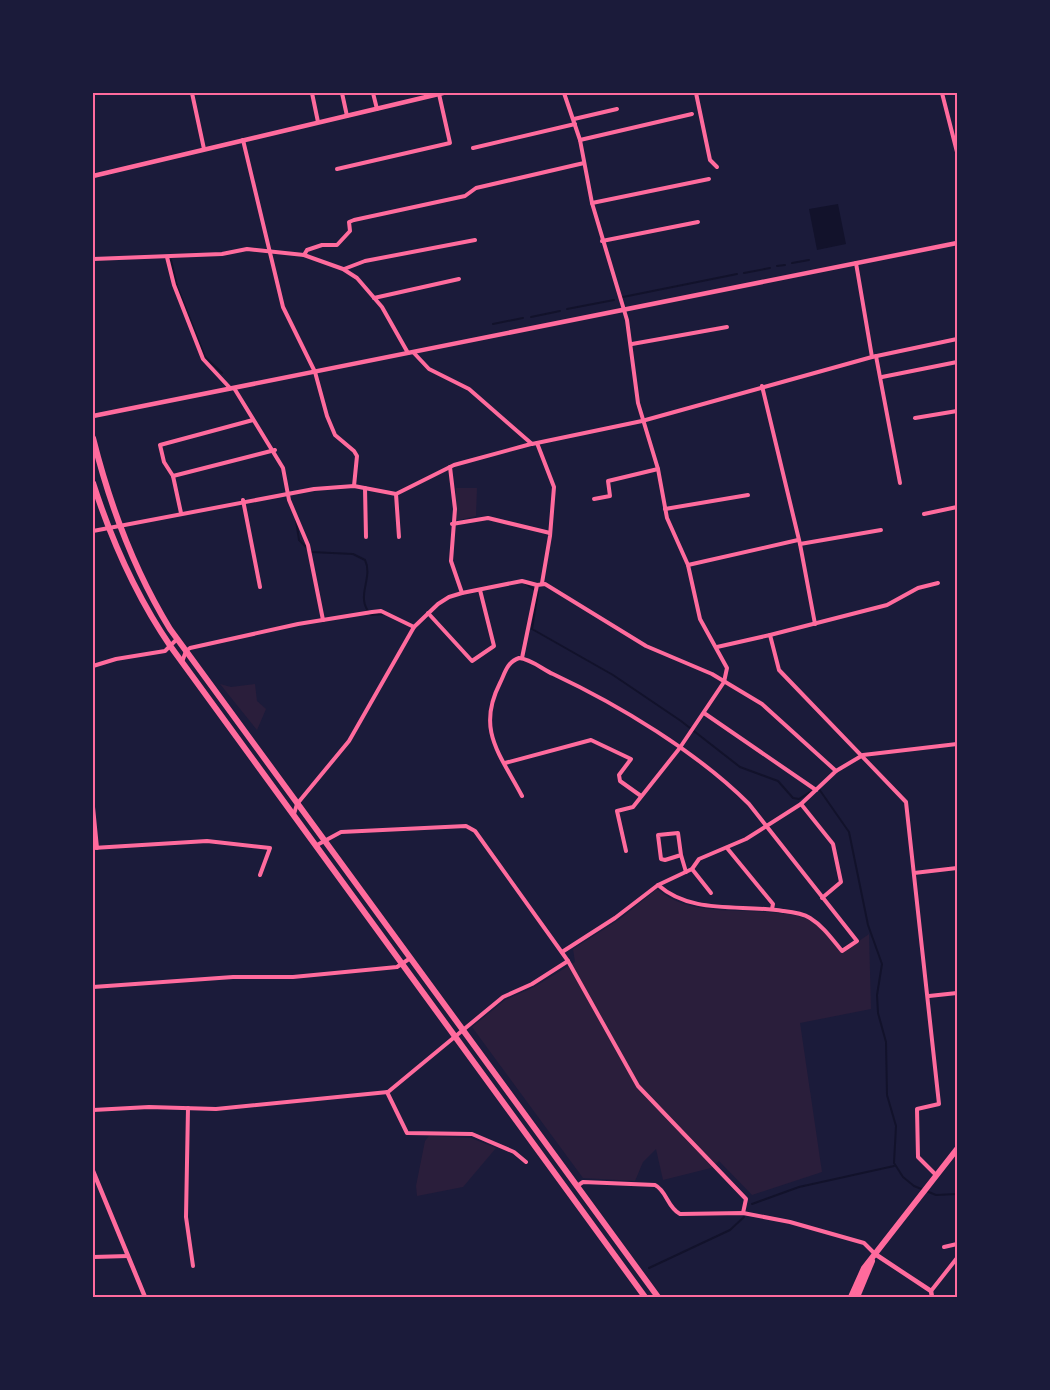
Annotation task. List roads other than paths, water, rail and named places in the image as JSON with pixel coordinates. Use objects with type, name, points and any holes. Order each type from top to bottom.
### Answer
[{"type":"highway","points":[[93,438],[119,525],[143,580],[177,639],[658,1297]]},
{"type":"highway","points":[[93,483],[108,528],[135,590],[171,647],[645,1297]]},
{"type":"highway","points":[[851,1297],[864,1268],[957,1149]]},
{"type":"highway","points":[[857,1297],[875,1254]]},
{"type":"street","points":[[192,93],[204,149]]},
{"type":"street","points":[[312,93],[318,123]]},
{"type":"street","points":[[342,93],[347,116]]},
{"type":"street","points":[[373,93],[377,109]]},
{"type":"street","points":[[564,93],[580,140],[592,203],[624,310],[632,344],[642,421],[658,469],[664,509],[688,565],[697,609],[727,668],[724,682],[679,749],[633,807],[617,811],[626,851]]},
{"type":"street","points":[[696,93],[710,160],[717,167]]},
{"type":"street","points":[[942,93],[957,152]]},
{"type":"street","points":[[93,176],[441,94],[450,143],[337,169]]},
{"type":"street","points":[[473,148],[617,109]]},
{"type":"street","points":[[580,140],[692,114]]},
{"type":"street","points":[[243,140],[286,318],[315,372],[327,416],[336,435],[357,456],[354,486]]},
{"type":"street","points":[[304,255],[307,250],[315,247],[337,245],[350,231],[349,222],[354,220],[465,196],[476,188],[584,163]]},
{"type":"street","points":[[592,203],[709,179]]},
{"type":"street","points":[[602,241],[698,222]]},
{"type":"street","points":[[343,269],[365,261],[474,240]]},
{"type":"street","points":[[93,416],[957,243]]},
{"type":"street","points":[[93,259],[222,254],[247,249],[304,255],[343,269],[357,278],[390,319],[411,353],[429,369],[469,389],[534,443],[554,487],[550,532],[522,658]]},
{"type":"street","points":[[167,257],[174,285],[203,359],[232,388],[275,450],[284,468],[288,493],[308,545],[323,620]]},
{"type":"street","points":[[856,263],[874,356],[882,377],[900,483]]},
{"type":"street","points":[[374,298],[459,279]]},
{"type":"street","points":[[632,344],[727,327]]},
{"type":"street","points":[[93,531],[288,493],[354,486],[396,494],[450,467],[534,443],[642,421],[874,356],[957,339]]},
{"type":"street","points":[[882,377],[957,362]]},
{"type":"street","points":[[762,386],[799,542],[815,624]]},
{"type":"street","points":[[915,418],[957,411]]},
{"type":"street","points":[[181,513],[173,476],[164,462],[160,446],[253,420]]},
{"type":"street","points":[[173,476],[275,450]]},
{"type":"street","points":[[450,467],[455,509],[452,524],[451,561],[462,593]]},
{"type":"street","points":[[594,499],[610,496],[608,481],[658,469]]},
{"type":"street","points":[[365,488],[366,537]]},
{"type":"street","points":[[396,494],[399,537]]},
{"type":"street","points":[[664,509],[748,495]]},
{"type":"street","points":[[243,500],[260,587]]},
{"type":"street","points":[[924,514],[957,507]]},
{"type":"street","points":[[452,524],[488,518],[550,532]]},
{"type":"street","points":[[688,565],[799,542],[880,530]]},
{"type":"street","points":[[294,814],[297,804],[349,741],[414,627],[449,597],[522,581],[539,584],[646,645],[724,682],[766,706],[790,732],[836,771]]},
{"type":"street","points":[[717,648],[887,605],[918,588],[938,583]]},
{"type":"street","points":[[428,613],[472,661],[494,646],[480,590]]},
{"type":"street","points":[[182,662],[186,651],[190,648],[323,620],[381,611],[414,627]]},
{"type":"street","points":[[770,634],[780,670],[906,802],[939,1104],[917,1109],[918,1157],[934,1177]]},
{"type":"street","points":[[93,666],[116,659],[165,651],[177,639]]},
{"type":"street","points":[[522,658],[584,688],[679,749],[740,796],[857,941],[842,951],[822,927],[808,917],[772,909],[691,904],[670,896],[658,885]]},
{"type":"street","points":[[522,658],[509,664],[490,704],[490,729],[522,796]]},
{"type":"street","points":[[704,713],[816,790]]},
{"type":"street","points":[[505,763],[591,740],[631,759],[619,775],[620,781],[641,796]]},
{"type":"street","points":[[562,952],[615,918],[658,885],[692,869],[699,859],[746,839],[801,804],[836,771],[863,755],[957,744]]},
{"type":"street","points":[[801,804],[833,844],[841,882],[822,898]]},
{"type":"street","points":[[93,807],[95,848],[207,841],[270,848],[260,875]]},
{"type":"street","points":[[317,845],[342,832],[466,826],[476,831],[568,961],[638,1086],[746,1199],[743,1213]]},
{"type":"street","points":[[681,855],[661,859],[658,835],[678,833],[686,872]]},
{"type":"street","points":[[727,848],[773,904],[772,909]]},
{"type":"street","points":[[914,873],[957,868]]},
{"type":"street","points":[[692,869],[711,893]]},
{"type":"street","points":[[93,987],[233,977],[292,977],[397,967],[409,959]]},
{"type":"street","points":[[93,1110],[236,1108],[387,1092],[503,997],[532,984],[568,961]]},
{"type":"street","points":[[928,996],[957,993]]},
{"type":"street","points":[[387,1092],[407,1133],[472,1134],[514,1152],[526,1162]]},
{"type":"street","points":[[188,1108],[186,1217],[193,1266]]},
{"type":"street","points":[[93,1172],[145,1297]]},
{"type":"street","points":[[577,1186],[583,1182],[655,1185],[661,1188],[672,1210],[680,1214],[743,1213],[790,1222],[864,1243],[875,1254],[932,1294],[957,1258]]},
{"type":"street","points":[[944,1247],[957,1244]]},
{"type":"street","points":[[93,1257],[128,1256]]},
{"type":"waterway","points":[[171,260],[177,286],[205,357],[222,373]]},
{"type":"waterway","points":[[792,263],[809,260]]},
{"type":"waterway","points":[[777,266],[785,265]]},
{"type":"waterway","points":[[744,273],[770,268]]},
{"type":"waterway","points":[[623,297],[737,274]]},
{"type":"waterway","points":[[567,309],[614,300]]},
{"type":"waterway","points":[[531,317],[560,311]]},
{"type":"waterway","points":[[493,324],[523,318]]},
{"type":"waterway","points":[[296,520],[299,540],[311,552],[353,554],[365,560],[367,567],[364,594],[366,608],[371,615],[385,614]]},
{"type":"waterway","points":[[526,584],[538,592],[532,629],[613,675],[681,721],[740,767],[778,781],[793,798],[799,799],[813,790]]},
{"type":"waterway","points":[[819,789],[849,832],[868,925],[882,964],[877,995],[878,1013],[886,1042],[887,1095],[896,1126],[894,1163],[903,1177],[914,1186],[936,1195],[957,1194]]},
{"type":"waterway","points":[[752,1204],[799,1187],[894,1166]]},
{"type":"waterway","points":[[649,1268],[730,1230],[744,1217]]}]
